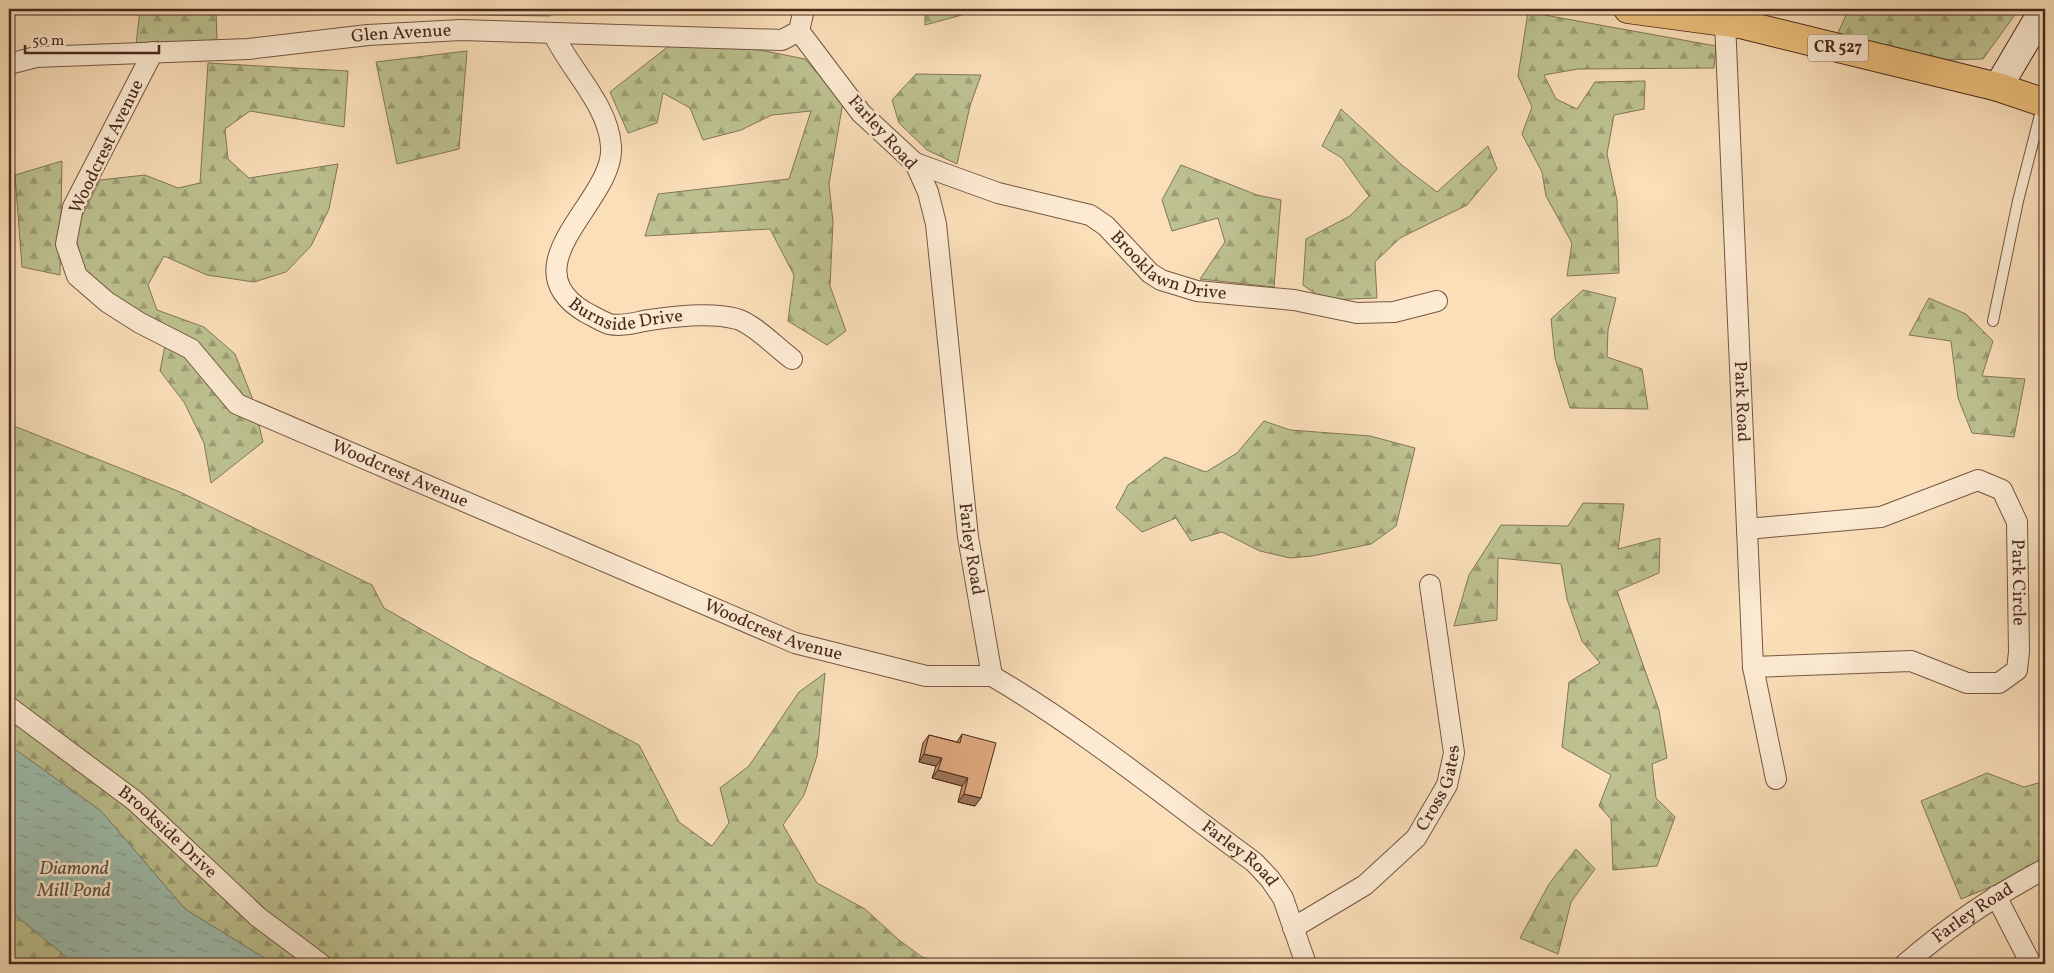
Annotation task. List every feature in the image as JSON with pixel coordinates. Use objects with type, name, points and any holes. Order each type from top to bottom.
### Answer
[{"type":"main road","name":"CR 527","points":[[1628,9],[1725,22],[1998,87],[2044,102]]},
{"type":"street","points":[[799,31],[804,9]]},
{"type":"street","points":[[1998,87],[2044,9]]},
{"type":"street","name":"Park Road","points":[[1725,22],[1753,667],[1776,779]]},
{"type":"street","name":"Glen Avenue","points":[[9,64],[36,57],[248,49],[368,35],[461,30],[782,40],[799,31]]},
{"type":"street","name":"Farley Road","points":[[799,31],[861,113],[915,163],[928,192],[936,224],[968,537],[992,676],[1019,692],[1130,770],[1254,862],[1270,879],[1283,898],[1306,964]]},
{"type":"street","name":"Burnside Drive","points":[[553,33],[561,50],[596,104],[611,147],[608,169],[573,227],[558,257],[557,270],[560,284],[567,296],[580,308],[595,317],[614,324],[682,317],[712,316],[738,319],[761,334],[792,359]]},
{"type":"street","name":"Woodcrest Avenue","points":[[153,52],[73,207],[66,244],[77,276],[107,302],[140,323],[192,349],[236,404],[796,643],[926,676],[992,676]]},
{"type":"street","name":"Brooklawn Drive","points":[[915,163],[998,193],[1090,215],[1106,226],[1150,273],[1161,280],[1197,291],[1294,300],[1328,309],[1357,313],[1394,312],[1437,301]]},
{"type":"street","name":"Park Circle","points":[[1747,528],[1880,517],[1978,480],[2002,490],[2017,522],[2019,652],[2017,670],[1998,683],[1967,683],[1910,661],[1753,667]]},
{"type":"street","name":"Cross Gates","points":[[1293,928],[1365,885],[1416,838],[1447,785],[1454,754],[1430,585]]},
{"type":"street","name":"Brookside Drive","points":[[9,707],[135,801],[258,917],[321,964]]},
{"type":"street","name":"Farley Road","points":[[1905,964],[1930,942],[1996,896],[2045,870]]},
{"type":"street","points":[[1996,896],[2030,964]]},
{"type":"lane","points":[[1993,321],[2018,201],[2044,102]]},
{"type":"green space","points":[[140,9],[216,9],[217,42],[136,45]]},
{"type":"green space","points":[[414,9],[550,9],[550,16],[414,14]]},
{"type":"green space","points":[[925,9],[969,9],[969,13],[925,25]]},
{"type":"green space","points":[[1849,9],[1926,9],[1953,13],[1984,9],[2019,9],[1983,59],[1945,60],[1836,37]]},
{"type":"green space","points":[[1528,12],[1716,46],[1714,68],[1578,69],[1544,75],[1556,99],[1577,109],[1595,82],[1645,81],[1644,109],[1614,115],[1607,154],[1617,200],[1619,273],[1567,276],[1572,243],[1546,196],[1542,172],[1522,134],[1532,107],[1518,76]]},
{"type":"green space","points":[[670,45],[760,50],[805,59],[843,102],[829,184],[833,222],[830,286],[846,331],[827,345],[788,321],[794,275],[770,229],[645,236],[658,194],[789,179],[811,111],[772,115],[741,130],[703,140],[690,108],[663,93],[657,123],[628,133],[610,92]]},
{"type":"green space","points":[[467,51],[459,149],[397,164],[376,62]]},
{"type":"green space","points":[[208,63],[348,71],[344,127],[250,111],[225,129],[228,159],[249,178],[338,164],[329,209],[311,246],[286,272],[254,282],[207,275],[164,256],[148,285],[157,310],[204,327],[235,354],[253,400],[263,442],[211,483],[204,443],[184,402],[160,371],[168,330],[106,294],[84,268],[77,252],[76,233],[100,180],[145,175],[178,188],[200,183]]},
{"type":"green space","points":[[916,74],[981,75],[970,106],[957,164],[927,150],[899,123],[892,100]]},
{"type":"green space","points":[[1341,109],[1403,166],[1437,192],[1488,146],[1497,169],[1467,205],[1400,238],[1375,262],[1377,298],[1324,300],[1303,285],[1306,239],[1350,216],[1369,196],[1342,158],[1322,146]]},
{"type":"green space","points":[[62,161],[60,275],[22,267],[15,175]]},
{"type":"green space","points":[[1181,165],[1257,195],[1281,200],[1274,287],[1200,279],[1225,242],[1218,218],[1172,231],[1162,200]]},
{"type":"green space","points":[[1583,290],[1616,298],[1608,330],[1607,357],[1642,369],[1648,409],[1570,408],[1555,358],[1551,319]]},
{"type":"green space","points":[[1929,298],[1966,314],[1993,341],[1982,376],[2025,379],[2014,437],[1972,433],[1958,398],[1951,341],[1909,335]]},
{"type":"green space","points":[[1264,421],[1290,430],[1370,436],[1415,448],[1396,526],[1371,544],[1312,556],[1290,558],[1260,551],[1222,532],[1191,541],[1176,518],[1142,532],[1116,508],[1128,485],[1165,457],[1206,472],[1237,453]]},
{"type":"green space","points":[[9,424],[180,492],[372,585],[384,608],[470,657],[639,745],[679,822],[712,846],[729,823],[720,788],[749,766],[799,692],[825,673],[817,756],[804,795],[783,825],[817,883],[865,909],[899,940],[922,957],[953,964],[274,964],[185,909],[101,811],[9,745]]},
{"type":"green space","points":[[1583,503],[1624,504],[1618,549],[1660,538],[1659,573],[1617,591],[1659,710],[1667,758],[1652,764],[1656,798],[1675,817],[1657,866],[1613,870],[1611,819],[1599,806],[1611,775],[1562,747],[1569,682],[1600,663],[1582,641],[1567,599],[1561,564],[1498,558],[1497,620],[1454,626],[1469,575],[1501,525],[1568,526]]},
{"type":"green space","points":[[1987,773],[2024,787],[2045,781],[2045,857],[2010,879],[1961,899],[1921,801]]},
{"type":"green space","points":[[1576,849],[1595,869],[1571,902],[1558,954],[1520,938],[1549,884]]},
{"type":"green space","points":[[9,910],[75,964],[9,964]]},
{"type":"water","name":"Diamond Mill Pond","points":[[9,745],[101,811],[185,909],[274,964],[75,964],[9,910]]},
{"type":"building","points":[[962,734],[996,743],[981,798],[964,794],[968,778],[938,770],[942,758],[924,754],[929,735],[960,743]]}]
